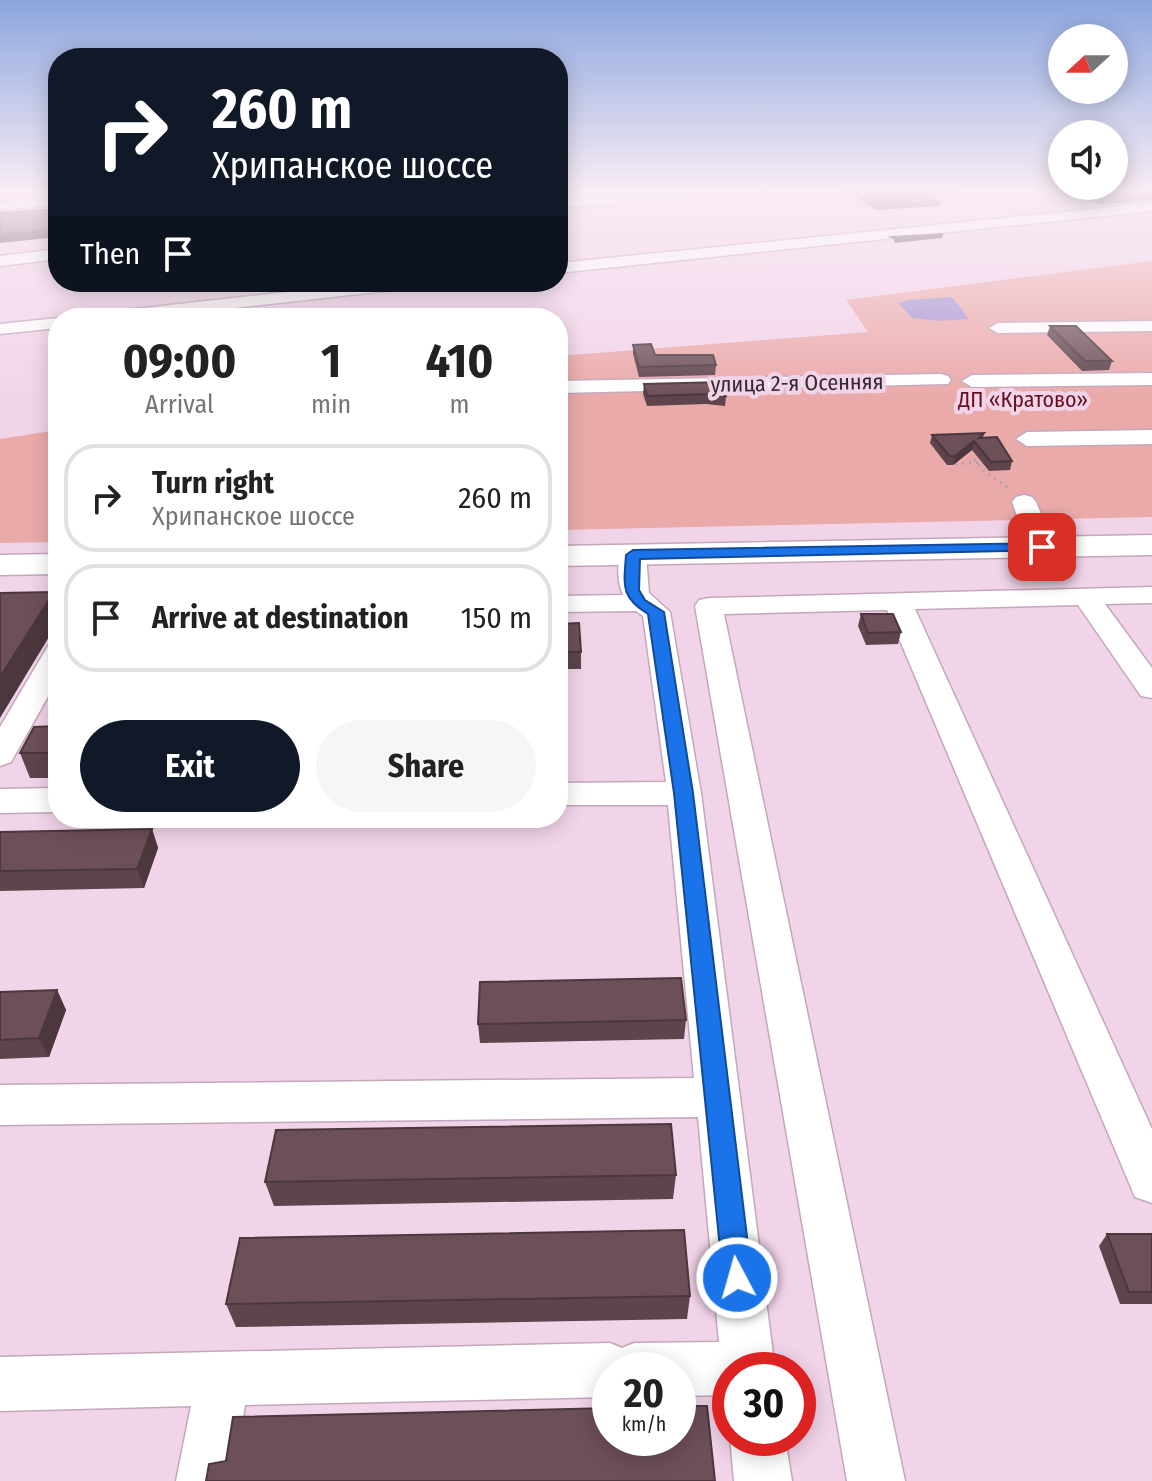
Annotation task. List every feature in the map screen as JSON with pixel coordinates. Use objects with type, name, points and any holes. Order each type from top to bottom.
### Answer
[{"type":"main road","points":[[568,556],[1152,545]]},
{"type":"main road","points":[[0,565],[48,564]]},
{"type":"street","points":[[568,267],[645,259]]},
{"type":"street","points":[[191,308],[331,293]]},
{"type":"street","points":[[0,329],[48,324]]},
{"type":"street","points":[[998,328],[1152,326]]},
{"type":"street","points":[[972,381],[1152,379]]},
{"type":"street","name":"улица 2-я Осенняя","points":[[568,387],[941,380]]},
{"type":"street","points":[[1027,439],[1152,437]]},
{"type":"street","points":[[1024,502],[1042,547]]},
{"type":"street","points":[[633,555],[632,590],[639,603]]},
{"type":"street","points":[[876,1481],[709,606],[1152,595]]},
{"type":"street","points":[[1087,598],[1152,689]]},
{"type":"street","points":[[897,600],[1152,1181]]},
{"type":"street","points":[[568,604],[639,603],[656,612],[684,793],[746,1352]]},
{"type":"street","points":[[0,755],[48,670]]},
{"type":"street","points":[[568,794],[684,793]]},
{"type":"street","points":[[0,801],[48,800]]},
{"type":"street","points":[[0,1105],[717,1097]]},
{"type":"street","points":[[0,1384],[592,1370]]},
{"type":"street","points":[[205,1481],[223,1377]]},
{"type":"street","points":[[760,1456],[763,1481]]},
{"type":"path","points":[[974,460],[1024,502]]},
{"type":"path","points":[[955,464],[988,461]]},
{"type":"green space","name":"ДП «Кратово»","points":[[1152,261],[1152,517],[568,530],[568,355],[868,332],[846,300]]},
{"type":"green space","points":[[48,432],[48,542],[0,543],[0,439]]},
{"type":"shaded area","points":[[952,297],[969,319],[939,321],[912,318],[898,303],[908,300]]},
{"type":"building","points":[[1050,326],[1076,326],[1112,361],[1085,361]]},
{"type":"building","points":[[651,344],[655,355],[713,355],[716,365],[639,367],[633,345]]},
{"type":"building","points":[[722,382],[726,396],[647,396],[644,384]]},
{"type":"building","points":[[984,433],[979,438],[997,437],[1012,461],[991,462],[974,441],[955,456],[949,456],[932,435]]},
{"type":"building","points":[[48,592],[48,601],[0,677],[0,593]]},
{"type":"building","points":[[861,614],[893,614],[901,632],[868,633]]},
{"type":"building","points":[[579,623],[581,652],[568,652],[568,624]]},
{"type":"building","points":[[48,726],[48,753],[20,753],[34,727]]},
{"type":"building","points":[[152,829],[137,869],[0,871],[0,832]]},
{"type":"building","points":[[681,978],[686,1020],[478,1024],[480,982]]},
{"type":"building","points":[[57,990],[39,1038],[0,1040],[0,992]]},
{"type":"building","points":[[671,1124],[676,1175],[265,1182],[276,1130]]},
{"type":"building","points":[[684,1230],[690,1296],[226,1304],[240,1238]]},
{"type":"building","points":[[1107,1234],[1152,1234],[1152,1292],[1129,1292]]},
{"type":"building","points":[[696,1406],[707,1406],[715,1481],[206,1481],[209,1464],[226,1461],[233,1417],[592,1408],[592,1456],[696,1456]]},
{"type":"route","points":[[737,1278],[684,793],[656,612],[639,603],[632,590],[633,555],[1042,547]]}]
